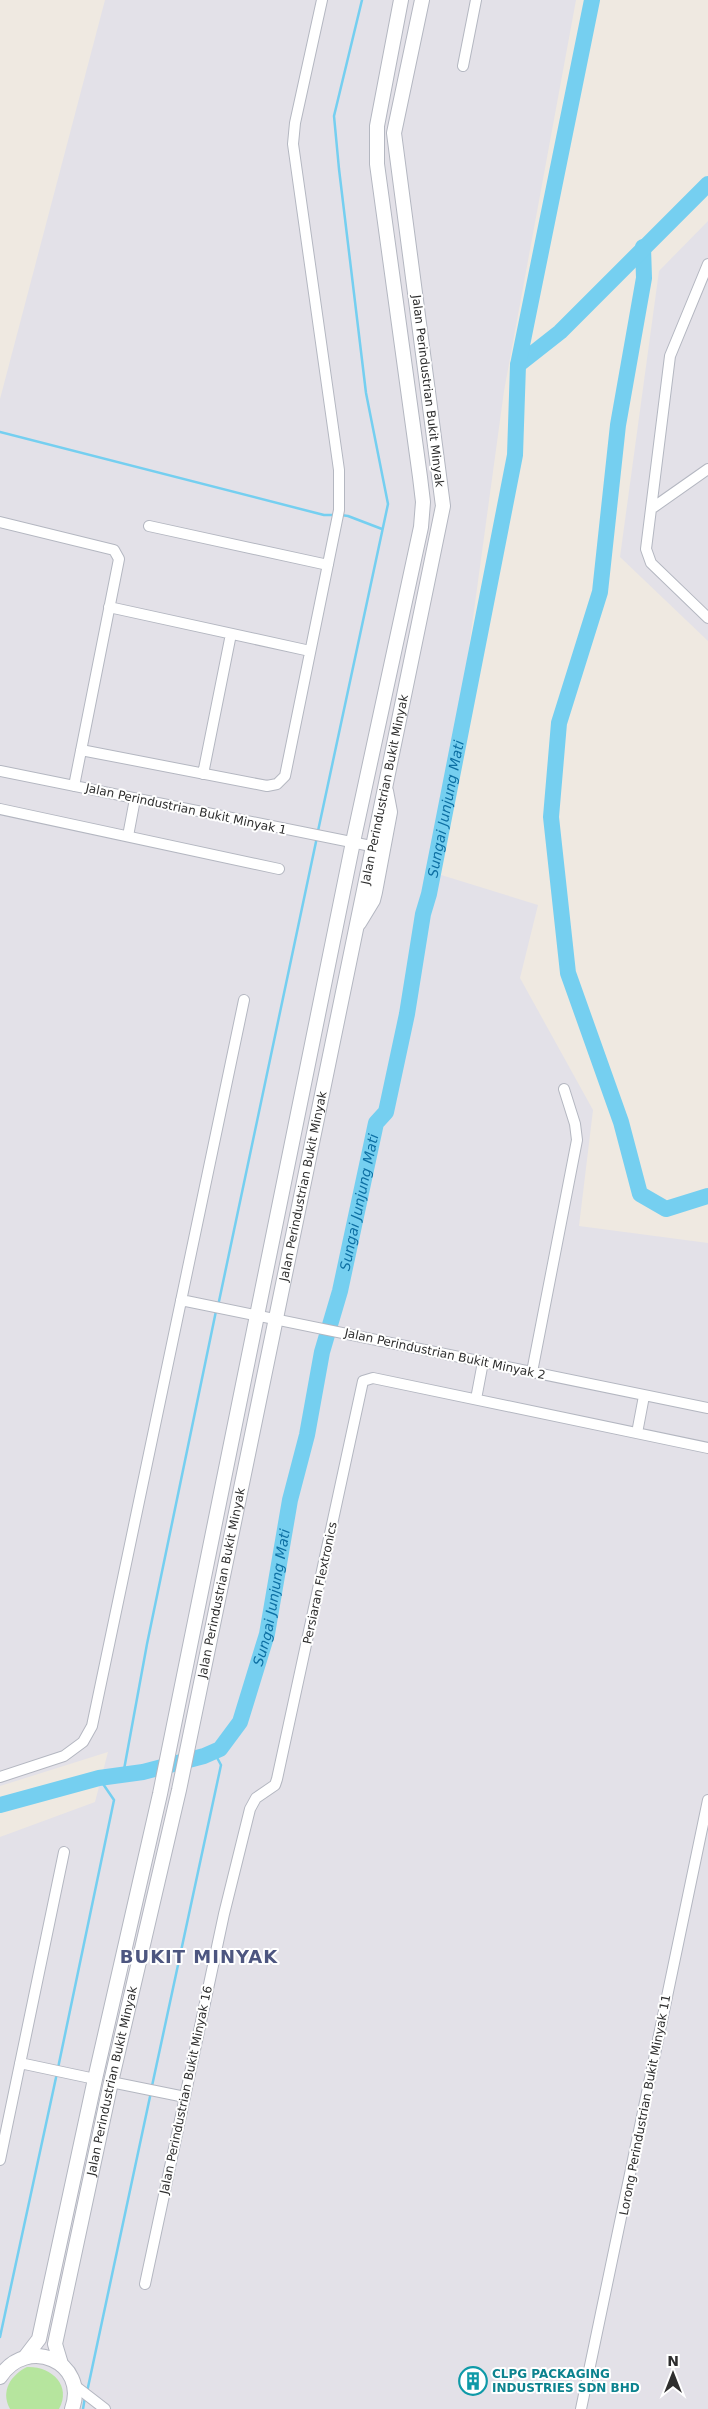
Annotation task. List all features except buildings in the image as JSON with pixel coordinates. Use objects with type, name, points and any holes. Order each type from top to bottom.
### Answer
[{"type":"main road","name":"Jalan Perindustrian Bukit Minyak","points":[[26,2356],[39,2339],[95,2078],[160,1794],[353,842],[420,527],[423,502],[377,164],[377,126],[401,0]]},
{"type":"main road","name":"Jalan Perindustrian Bukit Minyak","points":[[82,2391],[61,2364],[54,2344],[111,2082],[179,1790],[371,846],[443,506],[394,133],[422,0]]},
{"type":"main road","points":[[354,931],[373,900],[375,892],[390,812],[384,785]]},
{"type":"main road","points":[[2,2372],[14,2361],[26,2356],[44,2357],[61,2364]]},
{"type":"main road","points":[[72,2409],[75,2396],[82,2391]]},
{"type":"street","points":[[81,750],[267,786],[277,784],[285,776],[338,515],[339,470],[293,144],[295,123],[322,0]]},
{"type":"street","points":[[463,66],[476,0]]},
{"type":"street","points":[[708,264],[670,356],[646,549],[651,563],[708,618]]},
{"type":"street","points":[[651,510],[708,469]]},
{"type":"street","points":[[0,522],[114,550],[119,559],[74,786]]},
{"type":"street","points":[[149,526],[328,565]]},
{"type":"street","points":[[109,607],[310,651]]},
{"type":"street","points":[[203,774],[231,634]]},
{"type":"street","name":"Jalan Perindustrian Bukit Minyak 1","points":[[0,771],[371,846]]},
{"type":"street","points":[[128,836],[135,799]]},
{"type":"street","points":[[0,809],[279,869]]},
{"type":"street","points":[[0,1778],[52,1762],[69,1754],[83,1742],[92,1726],[244,1000]]},
{"type":"street","points":[[532,1372],[577,1140],[575,1124],[564,1089]]},
{"type":"street","name":"Jalan Perindustrian Bukit Minyak 2","points":[[182,1300],[708,1408]]},
{"type":"street","points":[[476,1399],[483,1362]]},
{"type":"street","name":"Persiaran Flextronics","points":[[250,1809],[256,1798],[275,1784],[368,1379],[476,1399],[708,1448]]},
{"type":"street","points":[[637,1433],[644,1396]]},
{"type":"street","name":"Lorong Perindustrian Bukit Minyak 11","points":[[581,2409],[708,1800]]},
{"type":"street","name":"Jalan Perindustrian Bukit Minyak 16","points":[[145,2284],[224,1914],[250,1809]]},
{"type":"street","points":[[0,2160],[64,1852]]},
{"type":"street","points":[[20,2063],[95,2078]]},
{"type":"street","points":[[111,2082],[185,2097]]},
{"type":"street","points":[[82,2391],[104,2409]]},
{"type":"shaded area","points":[[105,0],[576,0],[504,391],[438,874],[538,905],[520,978],[593,1110],[579,1226],[708,1243],[708,2409],[0,2409],[0,1837],[95,1802],[108,1752],[0,1786],[0,399]]},
{"type":"shaded area","points":[[708,221],[708,641],[620,557],[659,271]]},
{"type":"green space","points":[[27,2367],[44,2370],[57,2379],[63,2392],[59,2409],[10,2409],[6,2396],[9,2384],[16,2374]]},
{"type":"waterway","points":[[318,831],[388,504],[366,393],[334,116],[362,0]]},
{"type":"waterway","name":"Sungai Junjung Mati","points":[[0,1805],[99,1778],[143,1772],[204,1756],[220,1749],[240,1722],[267,1634],[290,1500],[307,1435],[322,1352],[340,1291],[376,1123],[386,1112],[407,1014],[423,914],[429,894],[515,455],[518,365],[592,0]]},
{"type":"waterway","points":[[518,365],[560,332],[708,184]]},
{"type":"waterway","points":[[643,247],[644,278],[618,425],[600,592],[559,723],[551,817],[568,973],[621,1122],[640,1194],[666,1209],[708,1196]]},
{"type":"waterway","points":[[0,432],[324,515],[336,515]]},
{"type":"waterway","points":[[341,515],[382,529]]},
{"type":"waterway","points":[[218,1306],[317,837]]},
{"type":"waterway","points":[[123,1775],[147,1644],[216,1311]]},
{"type":"waterway","points":[[152,2086],[221,1765],[214,1752]]},
{"type":"waterway","points":[[58,2068],[114,1800],[99,1778]]},
{"type":"waterway","points":[[0,2337],[57,2073]]},
{"type":"waterway","points":[[87,2392],[151,2092]]},
{"type":"waterway","points":[[83,2409],[85,2397]]},
{"type":"place","name":"CLPG PACKAGING INDUSTRIES SDN BHD","points":[[473,2381]]},
{"type":"district","name":"BUKIT MINYAK","points":[[199,1957]]}]
